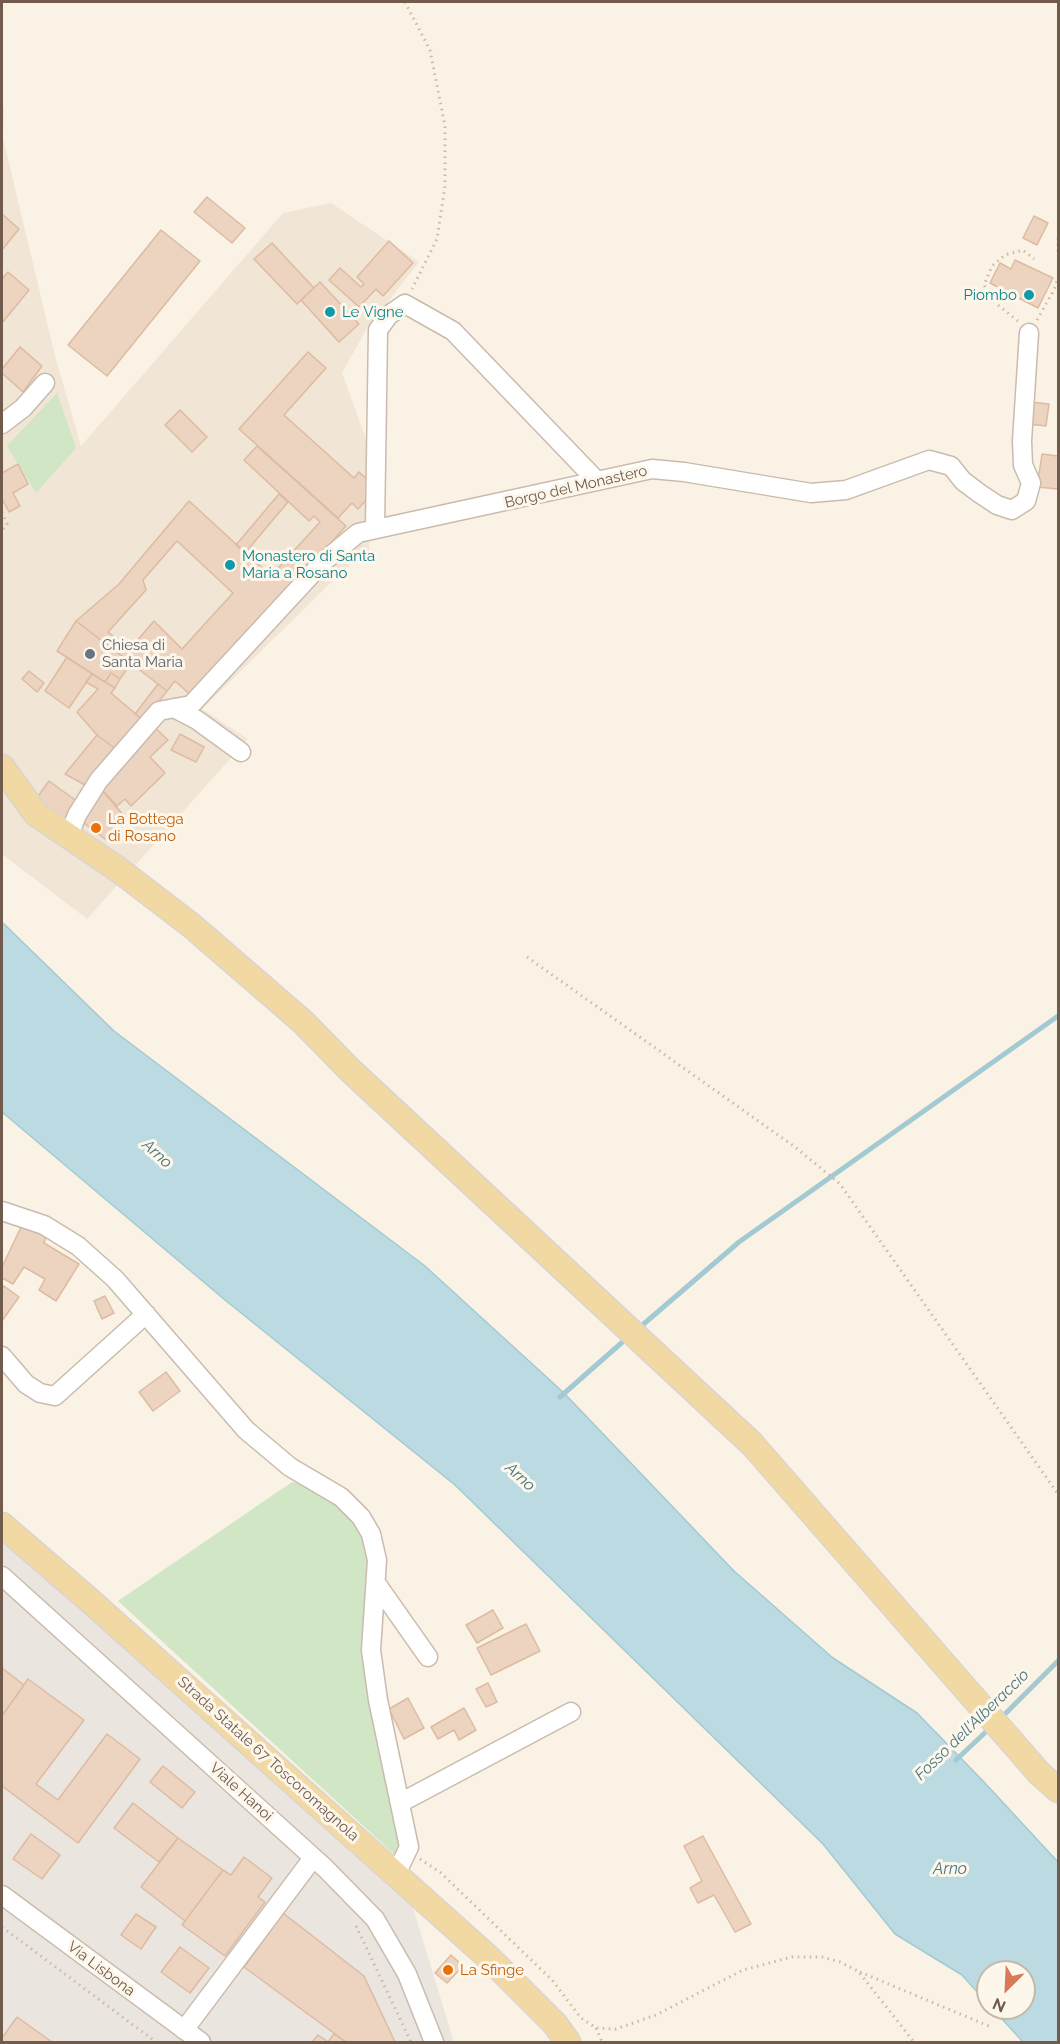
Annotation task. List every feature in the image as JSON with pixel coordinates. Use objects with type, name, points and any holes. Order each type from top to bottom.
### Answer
[{"type":"main road","points":[[2,767],[31,808],[192,926],[303,1022],[359,1078],[752,1444],[1039,1773],[1059,1790]]},
{"type":"main road","name":"Strada Statale 67 Toscoromagnola","points":[[2,1525],[400,1866],[555,2024],[568,2043]]},
{"type":"main road","name":"Strada Statale 67 Toscoromagnola","points":[[529,2000],[551,2043]]},
{"type":"street","points":[[375,528],[378,330],[389,315],[405,304],[453,331],[597,481]]},
{"type":"street","name":"Borgo del Monastero","points":[[69,835],[77,815],[107,769],[159,711],[191,705],[323,562],[358,533],[529,498],[652,469],[684,471],[811,493],[846,490],[929,460],[951,466],[963,481],[979,493],[997,505],[1012,510],[1026,501],[1031,483],[1023,465],[1022,441],[1029,333]]},
{"type":"street","points":[[2,424],[23,408],[45,383]]},
{"type":"street","points":[[174,708],[197,720],[241,752]]},
{"type":"street","points":[[2,1211],[44,1226],[78,1246],[115,1279],[246,1430],[290,1467],[341,1497],[361,1517],[371,1534],[377,1560],[371,1650],[378,1700],[409,1847],[400,1866]]},
{"type":"street","points":[[2,1356],[26,1384],[40,1393],[55,1396],[146,1314]]},
{"type":"street","name":"Viale Hanoi","points":[[2,1576],[314,1858],[375,1919],[407,1974],[434,2043]]},
{"type":"street","points":[[376,1583],[428,1657]]},
{"type":"street","points":[[400,1803],[572,1712]]},
{"type":"street","points":[[184,2030],[314,1858]]},
{"type":"street","name":"Via Lisbona","points":[[2,1894],[201,2043]]},
{"type":"path","points":[[405,2],[430,50],[445,126],[445,186],[437,238],[405,304]]},
{"type":"path","points":[[1059,238],[1059,253]]},
{"type":"path","points":[[1034,259],[1023,250],[1005,255],[992,266],[984,285],[993,301],[1029,333],[1059,277]]},
{"type":"path","points":[[2,512],[7,524],[2,530]]},
{"type":"path","points":[[527,957],[795,1147],[840,1184],[1059,1494]]},
{"type":"path","points":[[400,1866],[417,1857],[441,1873],[552,1980],[581,2018],[596,2028],[616,2029],[656,2015],[743,1970],[792,1957],[822,1957],[840,1962],[991,2027]]},
{"type":"path","points":[[354,1922],[411,2043]]},
{"type":"path","points":[[2,1927],[156,2043]]},
{"type":"path","points":[[858,1971],[914,2043]]},
{"type":"path","points":[[596,2028],[602,2043]]},
{"type":"shaded area","points":[[2,97],[3,138],[55,356],[81,446],[283,213],[331,203],[419,262],[366,330],[342,373],[368,444],[369,552],[358,556],[202,709],[248,739],[87,919],[2,854]]},
{"type":"shaded area","points":[[2,1540],[413,1908],[454,2042],[2,2042]]},
{"type":"green space","points":[[57,393],[76,448],[36,493],[7,446]]},
{"type":"green space","points":[[292,1482],[313,1487],[337,1504],[360,1528],[370,1561],[402,1843],[395,1855],[118,1601]]},
{"type":"water","name":"Arno","points":[[2,922],[114,1031],[425,1266],[564,1393],[734,1571],[833,1658],[917,1713],[984,1782],[1058,1862],[1058,2042],[1023,2042],[1003,2020],[1036,2020],[1036,1960],[976,1960],[976,1991],[962,1975],[895,1934],[823,1844],[455,1485],[225,1300],[2,1112]]},
{"type":"building","points":[[207,197],[245,228],[232,243],[194,212]]},
{"type":"building","points":[[2,214],[19,229],[2,250]]},
{"type":"building","points":[[1034,216],[1048,223],[1037,245],[1023,238]]},
{"type":"building","points":[[161,230],[200,261],[107,376],[68,345]]},
{"type":"building","points":[[389,241],[413,263],[383,296],[376,289],[359,307],[329,280],[340,268],[361,287],[364,284],[357,277]]},
{"type":"building","points":[[272,243],[314,288],[297,304],[254,259]]},
{"type":"building","name":"Piombo","points":[[1015,260],[1053,278],[1038,308],[990,283],[1000,263],[1011,269]]},
{"type":"building","points":[[8,272],[29,290],[2,323],[2,279]]},
{"type":"building","name":"Le Vigne","points":[[320,282],[359,324],[339,342],[301,300]]},
{"type":"building","points":[[20,347],[42,366],[23,392],[2,373],[2,369]]},
{"type":"building","points":[[308,352],[326,368],[284,415],[354,478],[359,472],[377,488],[358,509],[352,503],[338,518],[239,429]]},
{"type":"building","points":[[1031,402],[1049,404],[1046,426],[1028,424]]},
{"type":"building","points":[[180,410],[207,437],[192,452],[165,425]]},
{"type":"building","name":"Monastero di Santa Maria a Rosano","points":[[257,446],[346,526],[193,697],[175,681],[167,691],[76,621],[119,584],[189,501],[271,576],[320,522],[314,516],[309,521],[244,460]],"holes":[[[177,541],[233,593],[182,649],[154,621],[130,649],[108,632],[146,590],[143,580]]]},
{"type":"building","points":[[1042,454],[1058,456],[1058,489],[1037,487]]},
{"type":"building","points":[[18,464],[28,484],[13,493],[20,506],[9,512],[2,499],[2,473]]},
{"type":"building","points":[[279,494],[288,502],[245,553],[236,545]]},
{"type":"building","name":"Chiesa di Santa Maria","points":[[76,621],[131,663],[120,679],[111,673],[105,682],[57,651]]},
{"type":"building","points":[[67,657],[92,674],[69,708],[45,691]]},
{"type":"building","points":[[29,671],[44,683],[37,692],[22,679]]},
{"type":"building","points":[[111,673],[120,679],[115,688],[105,682]]},
{"type":"building","points":[[92,674],[115,688],[111,693],[144,721],[117,750],[97,735],[77,712],[98,689],[86,682]]},
{"type":"building","points":[[158,684],[167,691],[144,721],[135,714]]},
{"type":"building","points":[[153,726],[168,740],[150,757],[165,773],[131,806],[125,799],[117,806],[101,789]]},
{"type":"building","points":[[180,734],[204,747],[196,762],[171,750]]},
{"type":"building","points":[[97,735],[117,750],[87,786],[65,774]]},
{"type":"building","points":[[49,781],[78,802],[65,820],[36,799]]},
{"type":"building","points":[[101,789],[125,817],[105,839],[80,820]]},
{"type":"building","points":[[22,1225],[47,1233],[44,1243],[79,1264],[56,1301],[39,1290],[45,1279],[24,1267],[13,1284],[2,1278],[2,1267]]},
{"type":"building","points":[[4,1286],[19,1297],[2,1321],[2,1289]]},
{"type":"building","points":[[105,1296],[114,1313],[102,1319],[94,1301]]},
{"type":"building","points":[[166,1372],[180,1391],[153,1411],[139,1392]]},
{"type":"building","points":[[493,1610],[503,1628],[477,1643],[466,1625]]},
{"type":"building","points":[[526,1624],[540,1651],[491,1675],[477,1648]]},
{"type":"building","points":[[2,1668],[24,1685],[2,1716]]},
{"type":"building","points":[[28,1679],[84,1720],[36,1784],[58,1800],[107,1734],[140,1759],[78,1843],[2,1786],[2,1716]]},
{"type":"building","points":[[488,1683],[497,1702],[486,1707],[476,1689]]},
{"type":"building","points":[[408,1698],[424,1728],[404,1739],[389,1709]]},
{"type":"building","points":[[464,1708],[476,1730],[459,1740],[454,1730],[438,1739],[431,1727]]},
{"type":"building","points":[[163,1766],[195,1792],[182,1808],[150,1782]]},
{"type":"building","points":[[133,1803],[178,1838],[159,1862],[114,1828]]},
{"type":"building","points":[[31,1834],[60,1855],[42,1879],[13,1859]]},
{"type":"building","points":[[703,1836],[751,1924],[735,1932],[714,1895],[698,1903],[690,1888],[702,1881],[684,1846]]},
{"type":"building","points":[[178,1838],[223,1870],[185,1921],[141,1887]]},
{"type":"building","points":[[244,1857],[272,1878],[258,1897],[265,1902],[225,1956],[182,1925],[223,1870],[231,1875]]},
{"type":"building","points":[[283,1913],[364,1976],[395,2042],[346,2042],[244,1967]]},
{"type":"building","points":[[136,1914],[156,1927],[141,1949],[121,1935]]},
{"type":"building","points":[[180,1947],[209,1968],[190,1993],[161,1972]]},
{"type":"building","points":[[451,1955],[463,1966],[447,1983],[435,1973]]},
{"type":"building","points":[[17,2017],[52,2042],[2,2042],[2,2038]]},
{"type":"building","points":[[334,2034],[346,2042],[328,2042]]},
{"type":"building","points":[[318,2035],[328,2042],[312,2042]]},
{"type":"waterway","points":[[639,1328],[739,1242],[1058,1016]]},
{"type":"waterway","points":[[560,1397],[627,1338]]},
{"type":"waterway","name":"Fosso dell'Alberaccio","points":[[1000,1719],[1058,1661]]},
{"type":"waterway","name":"Fosso dell'Alberaccio","points":[[956,1760],[991,1727]]},
{"type":"place","name":"Piombo","points":[[1029,295]]},
{"type":"place","name":"Le Vigne","points":[[330,312]]},
{"type":"place","name":"Monastero di Santa Maria a Rosano","points":[[230,565]]},
{"type":"place","name":"Chiesa di Santa Maria","points":[[90,654]]},
{"type":"place","name":"La Bottega di Rosano","points":[[96,828]]},
{"type":"place","name":"La Sfinge","points":[[448,1970]]}]
